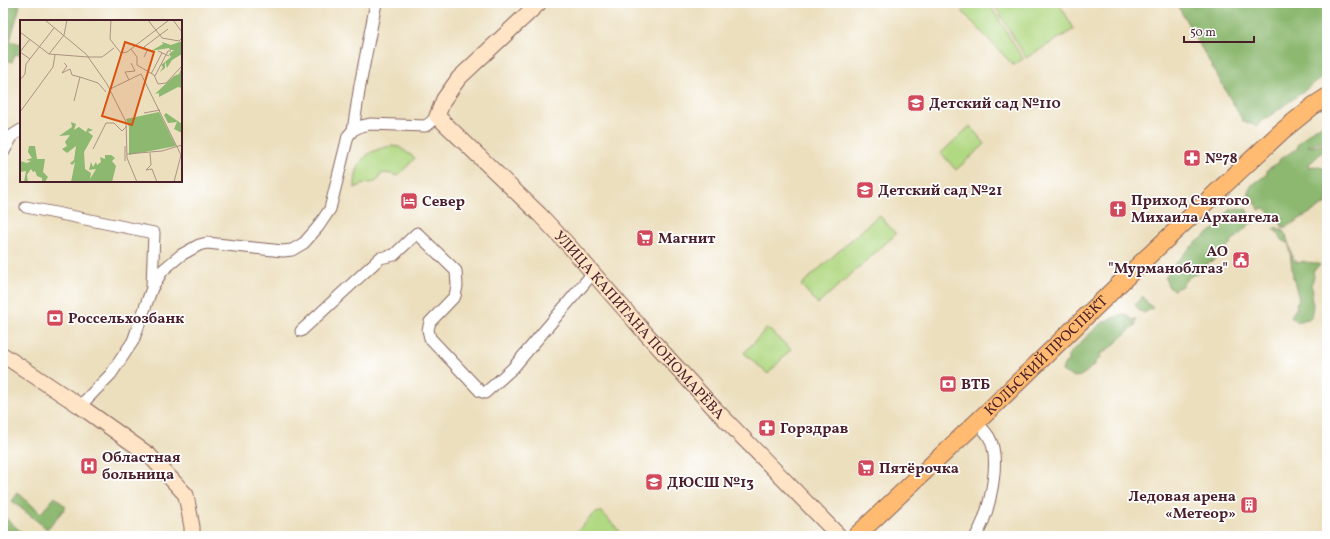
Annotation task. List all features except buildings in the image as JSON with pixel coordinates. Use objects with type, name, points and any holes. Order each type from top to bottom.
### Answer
[{"type":"main road","name":"КОЛЬСКИЙ ПРОСПЕКТ","points":[[856,536],[1254,157],[1286,128],[1313,106],[1327,97]]},
{"type":"street","points":[[80,406],[111,374],[133,341],[152,288],[163,270],[175,260],[187,252],[207,243],[283,251],[292,250],[312,236],[330,209],[346,143],[356,125],[360,85],[376,3]]},
{"type":"street","points":[[356,125],[370,124],[425,126],[430,123],[436,116],[444,99],[459,78],[539,3]]},
{"type":"street","name":"УЛИЦА КАПИТАНА ПОНОМАРЁВА","points":[[436,116],[540,215],[714,407],[839,536]]},
{"type":"street","points":[[3,153],[13,135],[20,131]]},
{"type":"street","points":[[26,207],[154,233],[152,288]]},
{"type":"street","points":[[301,331],[380,258],[394,255],[417,233],[456,271],[457,286],[455,296],[430,322],[428,330],[430,338],[480,391],[486,393],[513,368],[594,273]]},
{"type":"street","points":[[3,355],[80,406],[150,456],[186,495],[192,527],[192,536]]},
{"type":"street","points":[[976,536],[985,518],[993,488],[995,455],[989,437],[977,422]]},
{"type":"green space","points":[[3,3],[14,3],[20,5],[10,41],[20,44],[20,55],[15,54],[12,62],[3,59]]},
{"type":"green space","points":[[976,3],[989,3],[1023,59],[1013,65],[962,11]]},
{"type":"green space","points":[[993,3],[1059,3],[1074,29],[1026,58]]},
{"type":"green space","points":[[1176,3],[1327,3],[1327,74],[1256,126],[1243,121]]},
{"type":"green space","points":[[1327,120],[1327,139],[1308,146],[1318,146],[1327,141],[1327,148],[1309,164],[1310,167],[1313,166],[1327,169],[1327,203],[1286,227],[1282,227],[1281,223],[1274,222],[1272,216],[1264,208],[1259,210],[1257,204],[1251,202],[1252,198],[1246,199],[1249,195],[1249,190],[1252,185],[1266,175],[1268,169],[1278,163],[1280,159],[1298,148],[1297,145],[1313,129],[1319,127]]},
{"type":"green space","points":[[970,126],[985,144],[956,170],[941,153]]},
{"type":"green space","points":[[391,146],[399,147],[415,158],[398,176],[386,173],[381,174],[376,182],[366,183],[355,188],[357,171],[363,159],[374,151]]},
{"type":"green space","points":[[1239,208],[1247,210],[1251,222],[1253,223],[1251,223],[1213,261],[1208,262],[1208,265],[1205,268],[1189,277],[1182,286],[1173,290],[1168,286],[1165,278],[1181,257],[1221,223],[1229,211]]},
{"type":"green space","points":[[879,215],[896,234],[818,304],[801,285]]},
{"type":"green space","points":[[1277,227],[1278,230],[1282,230],[1286,235],[1289,244],[1281,239],[1279,234],[1273,229]]},
{"type":"green space","points":[[1289,246],[1293,259],[1298,263],[1304,261],[1320,265],[1313,271],[1314,277],[1311,285],[1313,291],[1311,297],[1313,305],[1311,318],[1297,322],[1290,317],[1297,307],[1296,304],[1299,299],[1293,277]]},
{"type":"green space","points":[[1143,296],[1147,303],[1153,308],[1144,313],[1139,310],[1135,304]]},
{"type":"green space","points":[[1122,315],[1136,320],[1133,325],[1137,324],[1118,339],[1112,347],[1100,354],[1101,358],[1081,376],[1077,377],[1068,375],[1062,371],[1064,364],[1068,361],[1068,355],[1099,325],[1114,317]]},
{"type":"green space","points":[[767,328],[791,349],[768,374],[744,353]]},
{"type":"green space","points":[[18,493],[41,513],[55,497],[66,507],[47,529],[12,501]]},
{"type":"green space","points":[[602,512],[624,536],[577,536],[577,531],[594,514]]},
{"type":"green space","points":[[3,516],[26,536],[14,536],[3,527]]},
{"type":"place","name":"Детский сад №110","points":[[916,103]]},
{"type":"place","name":"№78","points":[[1192,158]]},
{"type":"place","name":"Детский сад №21","points":[[865,190]]},
{"type":"place","name":"Север","points":[[409,201]]},
{"type":"place","name":"Приход Святого Михаила Архангела","points":[[1118,209]]},
{"type":"place","name":"Магнит","points":[[645,238]]},
{"type":"place","name":"AO \"Мурманоблгаз\"","points":[[1241,260]]},
{"type":"place","name":"Россельхозбанк","points":[[55,318]]},
{"type":"place","name":"ВТБ","points":[[948,384]]},
{"type":"place","name":"Горздрав","points":[[767,428]]},
{"type":"place","name":"Областная больница","points":[[89,466]]},
{"type":"place","name":"Пятёрочка","points":[[866,468]]},
{"type":"place","name":"ДЮСШ №13","points":[[654,482]]},
{"type":"place","name":"Ледовая арена «Метеор»","points":[[1249,505]]}]
